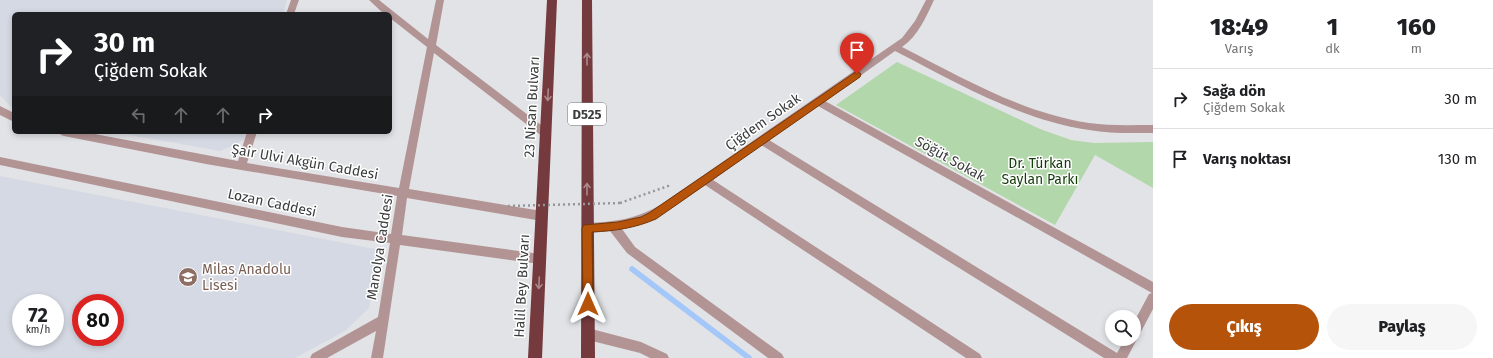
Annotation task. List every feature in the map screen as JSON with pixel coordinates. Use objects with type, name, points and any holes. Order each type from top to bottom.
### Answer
[{"type":"highway","name":"23 Nisan Bulvarı","points":[[542,216],[552,0]]},
{"type":"highway","name":"D525","points":[[587,0],[588,358]]},
{"type":"highway","name":"Halil Bey Bulvarı","points":[[534,358],[542,216]]},
{"type":"street","points":[[291,12],[295,0]]},
{"type":"street","points":[[373,0],[388,12]]},
{"type":"street","name":"Manolya Caddesi","points":[[377,358],[394,240],[440,0]]},
{"type":"street","name":"Çiğdem Sokak","points":[[587,228],[630,224],[653,216],[904,40],[911,33],[930,0]]},
{"type":"street","points":[[392,16],[546,134]]},
{"type":"street","points":[[895,47],[973,87],[1004,101],[1055,120],[1109,129],[1153,129]]},
{"type":"street","name":"Söğüt Sokak","points":[[818,101],[1153,288]]},
{"type":"street","points":[[0,110],[12,117]]},
{"type":"street","name":"Şair Ulvi Akgün Caddesi","points":[[74,134],[241,166],[542,216]]},
{"type":"street","points":[[241,166],[251,134]]},
{"type":"street","points":[[762,140],[1115,358]]},
{"type":"street","name":"Lozan Caddesi","points":[[0,161],[342,232],[540,259]]},
{"type":"street","points":[[705,180],[976,358]]},
{"type":"street","points":[[613,226],[631,250],[778,358]]},
{"type":"street","points":[[1141,321],[1153,298]]},
{"type":"street","points":[[316,358],[382,321]]},
{"type":"street","points":[[588,334],[641,348],[663,358]]},
{"type":"street","points":[[1121,358],[1127,346]]},
{"type":"path","points":[[508,206],[620,203],[668,186]]},
{"type":"shaded area","points":[[0,0],[287,0],[284,12],[12,12],[12,107],[0,95]]},
{"type":"shaded area","points":[[124,134],[246,134],[244,140],[220,151]]},
{"type":"shaded area","name":"Milas Anadolu Lisesi","points":[[0,176],[380,250],[369,308],[345,331],[295,358],[0,358]]},
{"type":"green space","name":"Dr. Türkan Saylan Parkı","points":[[897,62],[1040,129],[1071,140],[1094,143],[1153,142],[1153,188],[1095,155],[1055,225],[836,105]]},
{"type":"waterway","points":[[632,269],[749,358]]},
{"type":"place","name":"Milas Anadolu Lisesi","points":[[188,277]]},
{"type":"route","points":[[588,304],[587,228],[630,224],[653,216],[857,74]]}]
